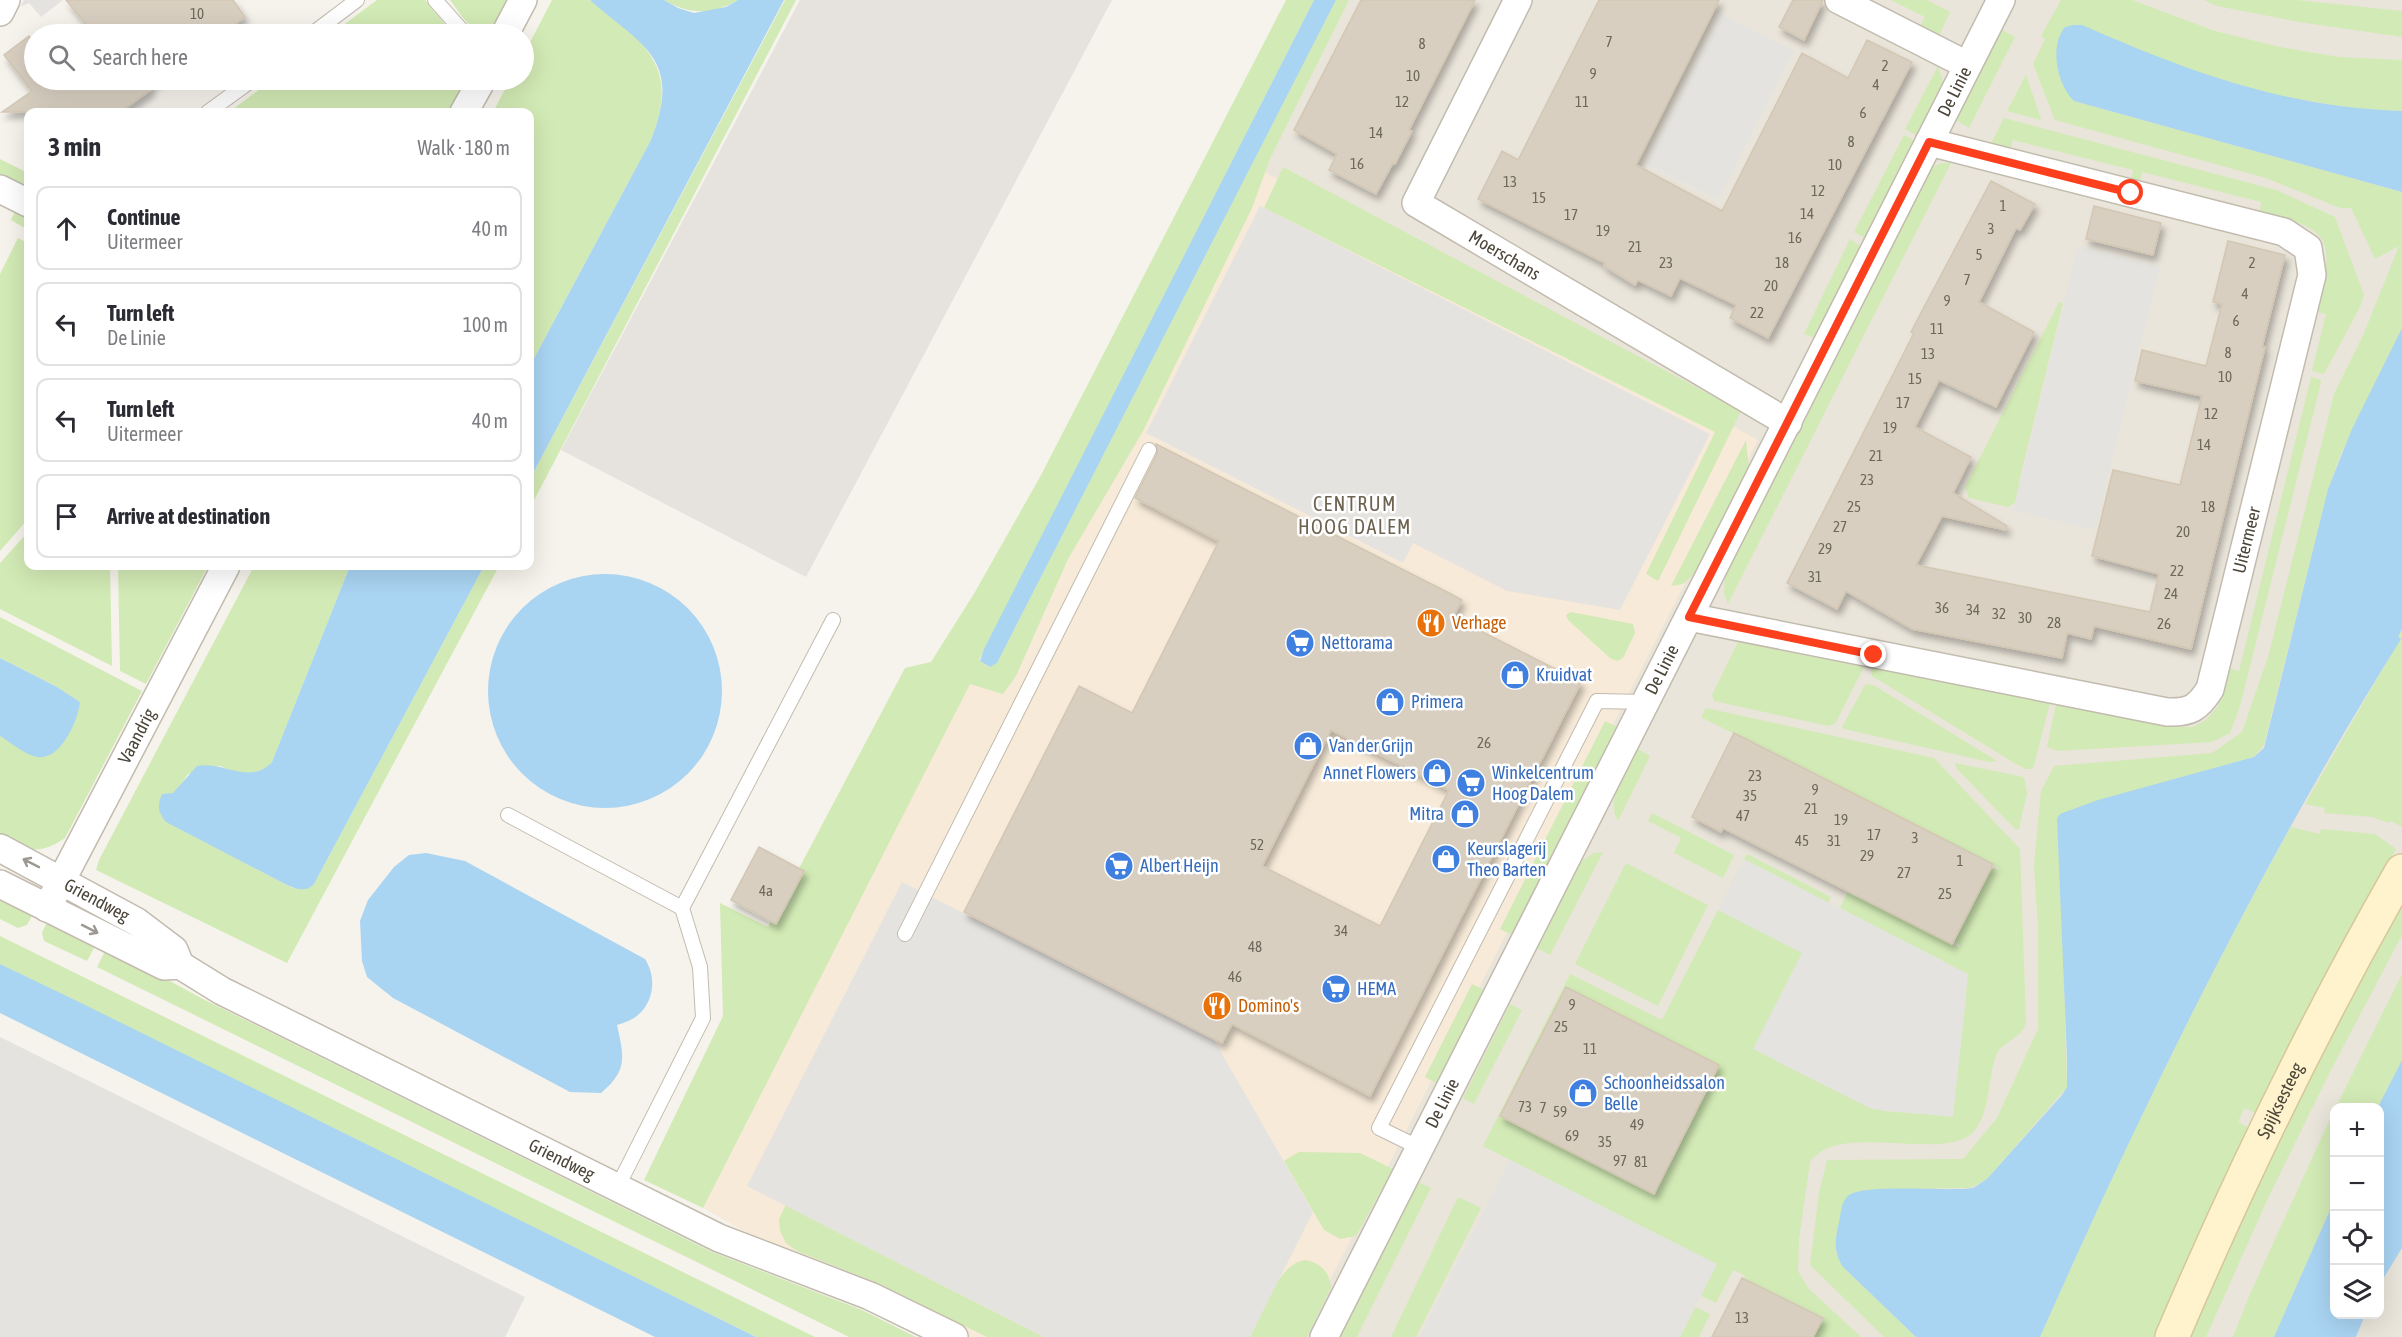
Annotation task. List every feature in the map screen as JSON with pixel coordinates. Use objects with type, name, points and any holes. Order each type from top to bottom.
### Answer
[{"type":"main road","name":"Spijksesteeg","points":[[2172,1337],[2257,1151],[2319,1027],[2402,871]]},
{"type":"street","points":[[0,12],[6,0]]},
{"type":"street","points":[[510,24],[523,0]]},
{"type":"street","name":"Moerschans","points":[[1518,0],[1416,202],[1788,423]]},
{"type":"street","points":[[1839,0],[1967,65]]},
{"type":"street","name":"De Linie","points":[[1324,1337],[2001,0]]},
{"type":"street","points":[[467,108],[477,90]]},
{"type":"street","name":"Uitermeer","points":[[1689,617],[2168,712],[2186,713],[2201,704],[2210,689],[2312,275],[2308,248],[2284,232],[1929,142]]},
{"type":"street","points":[[0,189],[24,201]]},
{"type":"street","name":"Vaandrig","points":[[47,908],[224,570]]},
{"type":"street","name":"Griendweg","points":[[0,848],[144,927],[174,950],[180,965]]},
{"type":"street","name":"Griendweg","points":[[0,884],[164,966],[180,965],[222,991],[719,1238],[870,1296],[954,1337]]},
{"type":"lane","points":[[325,24],[357,0]]},
{"type":"lane","points":[[435,0],[456,24]]},
{"type":"lane","points":[[214,108],[238,90]]},
{"type":"lane","points":[[905,934],[1149,450]]},
{"type":"lane","points":[[617,1188],[703,1018],[700,967],[682,908],[833,620]]},
{"type":"lane","points":[[1420,1148],[1379,1128],[1467,954],[1597,701],[1646,702]]},
{"type":"lane","points":[[508,815],[682,908]]},
{"type":"shaded area","points":[[24,0],[63,0],[41,17],[29,3],[20,7]]},
{"type":"shaded area","points":[[800,0],[1112,0],[806,577],[561,450]]},
{"type":"shaded area","points":[[1317,0],[2402,0],[2402,1337],[1301,1337],[1235,156]]},
{"type":"shaded area","points":[[1721,14],[1794,51],[1718,200],[1646,164]]},
{"type":"shaded area","points":[[1235,156],[1758,440],[1301,1337],[931,1337],[703,1208]]},
{"type":"shaded area","points":[[1260,206],[1710,434],[1620,610],[1507,591],[1413,543],[1403,563],[1146,433]]},
{"type":"shaded area","points":[[2078,246],[2160,267],[2095,530],[2013,510]]},
{"type":"shaded area","points":[[1744,859],[1968,974],[1953,1117],[1872,1109],[1753,1049],[1802,953],[1718,910]]},
{"type":"shaded area","points":[[902,882],[1214,1040],[1313,1212],[1250,1337],[1044,1337],[747,1186]]},
{"type":"shaded area","points":[[0,1037],[525,1297],[505,1337],[0,1337]]},
{"type":"shaded area","points":[[1510,1160],[1717,1264],[1680,1337],[1419,1337]]},
{"type":"green space","points":[[377,0],[425,0],[445,24],[345,24]]},
{"type":"green space","points":[[450,0],[509,0],[497,24],[469,24]]},
{"type":"green space","points":[[552,0],[589,0],[616,19],[637,38],[655,64],[662,91],[661,105],[651,140],[534,359],[534,108],[495,108],[505,90],[534,90],[534,35]]},
{"type":"green space","points":[[664,0],[738,0],[710,11],[692,11]]},
{"type":"green space","points":[[785,0],[796,0],[534,500],[534,471]]},
{"type":"green space","points":[[1286,0],[1314,0],[979,660],[989,667],[997,663],[1336,0],[1349,0],[1270,159],[1252,208],[1143,431],[1068,559],[1016,676],[1003,694],[970,684],[703,1208],[644,1180],[723,1016],[720,903],[768,927],[905,668],[931,662],[975,592],[1040,477]]},
{"type":"green space","points":[[1891,0],[1927,0],[1950,12],[1939,36],[1920,27],[1925,17]]},
{"type":"green space","points":[[2061,0],[2132,0],[2215,31],[2280,47],[2339,57],[2402,60],[2402,111],[2356,109],[2274,95],[2200,74],[2147,53],[2057,43],[2059,73],[2074,101],[2402,192],[2402,328],[2341,454],[2328,489],[2264,745],[2254,757],[2150,786],[2064,979],[2067,1087],[1987,1179],[1970,1188],[1910,1189],[1835,1251],[1847,1271],[1916,1337],[1884,1337],[1810,1265],[1819,1193],[1827,1160],[1963,1159],[1997,1118],[2038,1029],[2038,929],[2034,864],[2041,791],[2054,766],[2212,753],[2242,732],[2268,657],[2334,394],[2364,333],[2399,246],[2375,259],[2351,208],[2340,208],[2266,178],[2055,120],[2033,64],[2045,39],[2041,36]]},
{"type":"green space","points":[[2204,0],[2297,0],[2402,11],[2402,37],[2299,22],[2217,6]]},
{"type":"green space","points":[[2001,29],[2015,37],[1969,128],[1956,120]]},
{"type":"green space","points":[[1938,66],[1943,81],[1918,136],[1905,129]]},
{"type":"green space","points":[[2026,75],[2041,119],[2040,120],[2007,111]]},
{"type":"green space","points":[[259,90],[462,90],[452,108],[234,108]]},
{"type":"green space","points":[[2004,118],[2276,190],[2335,217],[2364,295],[2360,307],[2324,374],[2312,371],[2326,314],[2317,312],[2326,268],[2326,253],[2323,241],[2315,232],[2285,218],[2260,211],[2261,202],[2142,172],[2140,182],[2131,180],[2133,170],[2013,140],[2010,150],[1990,145]]},
{"type":"green space","points":[[1904,135],[1917,142],[1865,238],[1854,232]]},
{"type":"green space","points":[[0,159],[24,171],[24,186],[0,174]]},
{"type":"green space","points":[[1951,163],[1728,604],[1724,593],[1725,577],[1933,166]]},
{"type":"green space","points":[[1283,167],[1741,411],[1658,581],[1646,574],[1715,432],[1264,208]]},
{"type":"green space","points":[[15,211],[24,215],[24,228],[11,220]]},
{"type":"green space","points":[[18,238],[24,241],[24,524],[0,551],[0,274]]},
{"type":"green space","points":[[1850,239],[1863,248],[1815,338],[1804,334]]},
{"type":"green space","points":[[2059,302],[2063,303],[2019,482],[2036,490],[2008,507],[1969,498],[1965,487]]},
{"type":"green space","points":[[2311,377],[2321,380],[2320,387],[2240,706],[2230,733],[2212,742],[2058,751],[2047,747],[2056,704],[2177,727],[2193,727],[2206,720],[2218,706],[2229,668],[2239,671]]},
{"type":"green space","points":[[1746,440],[1749,468],[1696,572],[1683,584],[1671,586]]},
{"type":"green space","points":[[24,536],[24,570],[110,570],[112,666],[0,609],[0,563]]},
{"type":"green space","points":[[118,570],[206,570],[146,684],[120,671]]},
{"type":"green space","points":[[252,570],[348,570],[272,762],[264,771],[250,774],[220,766],[188,774],[161,815],[178,828],[293,888],[314,884],[482,570],[497,570],[287,963],[96,870],[99,860]]},
{"type":"green space","points":[[1571,612],[1633,624],[1635,633],[1623,658],[1617,661],[1610,658],[1568,620],[1566,615]]},
{"type":"green space","points":[[0,617],[142,691],[65,838],[41,849],[26,848],[0,839],[0,736],[26,752],[80,702],[57,687],[0,658]]},
{"type":"green space","points":[[2402,629],[2402,827],[2391,821],[2389,823],[2372,817],[2324,813],[2325,808],[2305,804],[2400,639],[2398,637]]},
{"type":"green space","points":[[1738,642],[1864,667],[1835,724],[1828,726],[1714,701],[1712,695]]},
{"type":"green space","points":[[1871,668],[2050,703],[2033,769],[2026,769],[2016,764],[1872,676]]},
{"type":"green space","points":[[1869,684],[1997,761],[1989,762],[1844,729],[1842,727],[1865,685]]},
{"type":"green space","points":[[1706,708],[1934,758],[2020,849],[2026,1022],[2020,1033],[2002,1047],[1996,1056],[1984,1113],[1975,1130],[1961,1140],[1942,1144],[1868,1142],[1844,1144],[1824,1150],[1810,1162],[1799,1239],[1798,1271],[1808,1288],[1861,1337],[1813,1337],[1822,1318],[1745,1279],[1744,1275],[1733,1270],[1716,1303],[1701,1296],[1705,1288],[1701,1285],[1711,1262],[1483,1146],[1570,974],[1662,1020],[1718,910],[1803,953],[1765,1026],[1776,1061],[1856,1101],[1884,1111],[1921,1114],[1956,1087],[1966,998],[1933,981],[1943,961],[1840,908],[1848,891],[1959,947],[1960,945],[1954,942],[1991,867],[1998,870],[1999,868],[1701,717]]},
{"type":"green space","points":[[1605,721],[1618,727],[1512,935],[1500,929]]},
{"type":"green space","points":[[1638,749],[1650,756],[1618,821],[1614,812],[1616,793]]},
{"type":"green space","points":[[1955,763],[2024,777],[2027,793],[2019,829],[2015,829],[1957,769]]},
{"type":"green space","points":[[1652,813],[1734,855],[1723,878],[1674,853],[1681,838],[1648,821]]},
{"type":"green space","points":[[2291,827],[2320,834],[2321,829],[2375,834],[2396,849],[2256,1113],[2244,1108],[2238,1122],[2249,1128],[2154,1337],[2040,1337],[2191,1015]]},
{"type":"green space","points":[[1603,852],[1550,955],[1537,948],[1581,862],[1593,853]]},
{"type":"green space","points":[[1747,854],[1831,897],[1818,921],[1732,882]]},
{"type":"green space","points":[[1626,863],[1708,905],[1658,1006],[1575,964]]},
{"type":"green space","points":[[0,892],[35,910],[27,925],[18,928],[0,919]]},
{"type":"green space","points":[[2402,904],[2402,935],[2331,1070],[2269,1196],[2206,1337],[2189,1337],[2290,1118]]},
{"type":"green space","points":[[49,918],[97,942],[87,961],[44,941],[42,933]]},
{"type":"green space","points":[[0,936],[815,1337],[756,1337],[0,964]]},
{"type":"green space","points":[[107,947],[203,999],[710,1251],[862,1310],[916,1337],[849,1337],[97,967]]},
{"type":"green space","points":[[2402,974],[2402,1060],[2380,1103],[2338,1103]]},
{"type":"green space","points":[[1472,984],[1484,990],[1436,1083],[1425,1077]]},
{"type":"green space","points":[[1510,1004],[1522,1010],[1474,1104],[1463,1098]]},
{"type":"green space","points":[[2330,1119],[2330,1210],[2274,1337],[2233,1337],[2250,1294]]},
{"type":"green space","points":[[1299,1152],[1360,1153],[1393,1169],[1356,1236],[1340,1239],[1324,1230],[1284,1161]]},
{"type":"green space","points":[[1418,1182],[1431,1188],[1357,1337],[1340,1337]]},
{"type":"green space","points":[[1458,1197],[1481,1208],[1416,1337],[1391,1337]]},
{"type":"green space","points":[[786,1204],[1044,1337],[987,1337],[873,1281],[797,1251],[786,1243],[780,1231],[779,1219]]},
{"type":"green space","points":[[1305,1260],[1316,1263],[1324,1269],[1329,1277],[1331,1288],[1307,1337],[1250,1337],[1278,1280],[1286,1270]]},
{"type":"green space","points":[[1695,1307],[1710,1314],[1699,1337],[1680,1337]]},
{"type":"water","points":[[590,0],[664,0],[694,13],[726,7],[738,0],[784,0],[534,471],[534,359],[651,140],[660,112],[662,90],[660,72],[641,43]]},
{"type":"water","points":[[1314,0],[1336,0],[997,663],[990,667],[980,661],[984,649]]},
{"type":"water","points":[[2082,25],[2161,58],[2238,84],[2317,102],[2402,111],[2402,192],[2074,101],[2059,76],[2056,55],[2060,35],[2065,27]]},
{"type":"water","points":[[2402,328],[2402,629],[2398,637],[2401,639],[2301,808],[2208,982],[2122,1158],[2040,1337],[1916,1337],[1843,1267],[1836,1250],[1836,1240],[1844,1201],[1856,1192],[1870,1190],[1973,1188],[1987,1179],[2062,1095],[2067,1087],[2067,1057],[2057,819],[2060,814],[2098,800],[2254,757],[2264,748],[2328,489],[2352,429]]},
{"type":"water","points":[[348,570],[482,570],[311,887],[300,889],[285,884],[166,822],[159,809],[162,794],[173,793],[197,766],[207,765],[255,772],[264,769],[272,762]]},
{"type":"water","points":[[605,574],[650,583],[670,594],[695,617],[713,646],[722,691],[713,736],[702,756],[679,781],[650,799],[605,808],[560,799],[540,788],[515,765],[497,736],[488,691],[497,646],[508,626],[531,601],[560,583]]},
{"type":"water","points":[[0,658],[57,687],[80,702],[76,719],[67,738],[54,753],[46,757],[32,756],[0,736]]},
{"type":"water","points":[[426,853],[465,861],[645,959],[651,973],[651,995],[638,1015],[617,1025],[622,1062],[616,1077],[601,1093],[570,1092],[393,998],[367,977],[362,961],[360,921],[368,900],[394,867],[409,855]]},
{"type":"water","points":[[0,964],[756,1337],[655,1337],[0,1013]]},
{"type":"water","points":[[2402,1060],[2402,1248],[2384,1277],[2384,1103],[2380,1103]]},
{"type":"water","points":[[2330,1210],[2330,1319],[2363,1319],[2356,1337],[2274,1337]]},
{"type":"building","points":[[66,0],[233,0],[245,17],[235,24],[86,24]]},
{"type":"building","points":[[1361,0],[1475,0],[1409,130],[1412,131],[1376,194],[1329,170],[1337,154],[1294,130]]},
{"type":"building","points":[[1599,0],[1719,0],[1636,165],[1722,211],[1802,53],[1848,78],[1867,40],[1912,62],[1768,338],[1730,318],[1736,305],[1680,278],[1671,296],[1638,280],[1635,285],[1604,266],[1605,263],[1478,199],[1502,151],[1518,160]]},
{"type":"building","points":[[1793,0],[1823,0],[1804,40],[1779,27]]},
{"type":"building","points":[[24,40],[24,81],[4,55]]},
{"type":"building","points":[[151,90],[126,108],[24,108],[24,112],[2,112],[32,91]]},
{"type":"building","points":[[1991,181],[2035,204],[2020,230],[2016,228],[1979,302],[2034,332],[1996,407],[1939,380],[1915,427],[1971,457],[1953,493],[2007,526],[2005,530],[1942,516],[1916,565],[2150,612],[2159,574],[2092,556],[2113,470],[2180,485],[2202,396],[2135,381],[2142,350],[2206,366],[2222,304],[2213,302],[2228,241],[2285,255],[2262,347],[2265,347],[2191,649],[2094,626],[2091,639],[2067,633],[2062,658],[1912,629],[1846,591],[1837,609],[1787,583],[1914,333],[1911,332]]},
{"type":"building","points":[[2094,206],[2161,223],[2153,255],[2086,239]]},
{"type":"building","points":[[1156,444],[1451,594],[1462,600],[1453,617],[1581,682],[1370,1096],[1232,1024],[1222,1043],[964,912],[1079,686],[1132,713],[1219,541],[1135,498],[1157,454]],"holes":[[[1331,730],[1449,790],[1380,926],[1262,866]]]},
{"type":"building","points":[[1734,733],[1993,864],[1952,944],[1723,828],[1721,832],[1692,817]]},
{"type":"building","points":[[759,847],[804,871],[776,924],[731,900]]},
{"type":"building","points":[[1566,987],[1719,1065],[1654,1194],[1500,1116]]},
{"type":"building","points":[[1742,1278],[1823,1318],[1813,1337],[1712,1337]]},
{"type":"place","name":"Verhage","points":[[1431,623]]},
{"type":"place","name":"Nettorama","points":[[1300,643]]},
{"type":"place","name":"Kruidvat","points":[[1515,675]]},
{"type":"place","name":"Primera","points":[[1390,702]]},
{"type":"place","name":"Van der Grijn","points":[[1308,746]]},
{"type":"place","name":"Annet Flowers","points":[[1437,773]]},
{"type":"place","name":"Winkelcentrum Hoog Dalem","points":[[1471,783]]},
{"type":"place","name":"Mitra","points":[[1465,814]]},
{"type":"place","name":"Keurslagerij Theo Barten","points":[[1446,859]]},
{"type":"place","name":"Albert Heijn","points":[[1119,866]]},
{"type":"place","name":"HEMA","points":[[1336,989]]},
{"type":"place","name":"Domino's","points":[[1217,1006]]},
{"type":"place","name":"Schoonheidssalon Belle","points":[[1583,1093]]},
{"type":"district","name":"CENTRUM HOOG DALEM","points":[[1355,516]]},
{"type":"route","points":[[1874,655],[1689,617],[1929,142],[2131,193]]}]
